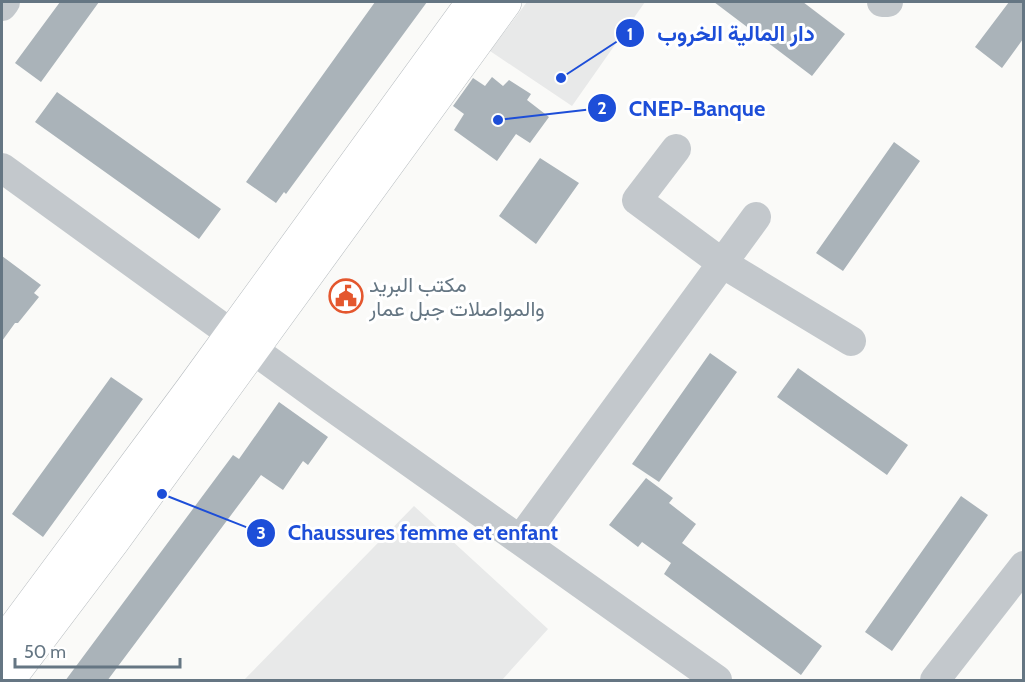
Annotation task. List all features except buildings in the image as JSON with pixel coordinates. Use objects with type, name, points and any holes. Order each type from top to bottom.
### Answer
[{"type":"main road","points":[[8,681],[113,541],[242,342],[473,2]]},
{"type":"main road","points":[[2,645],[242,342],[505,2]]},
{"type":"street","points":[[2,6],[5,2]]},
{"type":"street","points":[[882,2],[888,2]]},
{"type":"street","points":[[676,149],[637,200],[722,263],[851,341]]},
{"type":"street","points":[[2,168],[717,681]]},
{"type":"street","points":[[520,540],[756,217]]},
{"type":"street","points":[[935,681],[1023,566]]},
{"type":"shaded area","points":[[527,2],[645,2],[572,106],[490,51]]},
{"type":"shaded area","points":[[414,506],[548,629],[502,680],[244,680]]},
{"type":"place","name":"دار المالية الخروب","points":[[561,78]]},
{"type":"place","name":"CNEP-Banque","points":[[498,120]]},
{"type":"place","name":"مكتب البريد والمواصلات جبل عمار","points":[[346,296]]},
{"type":"place","name":"Chaussures femme et enfant","points":[[162,494]]}]
